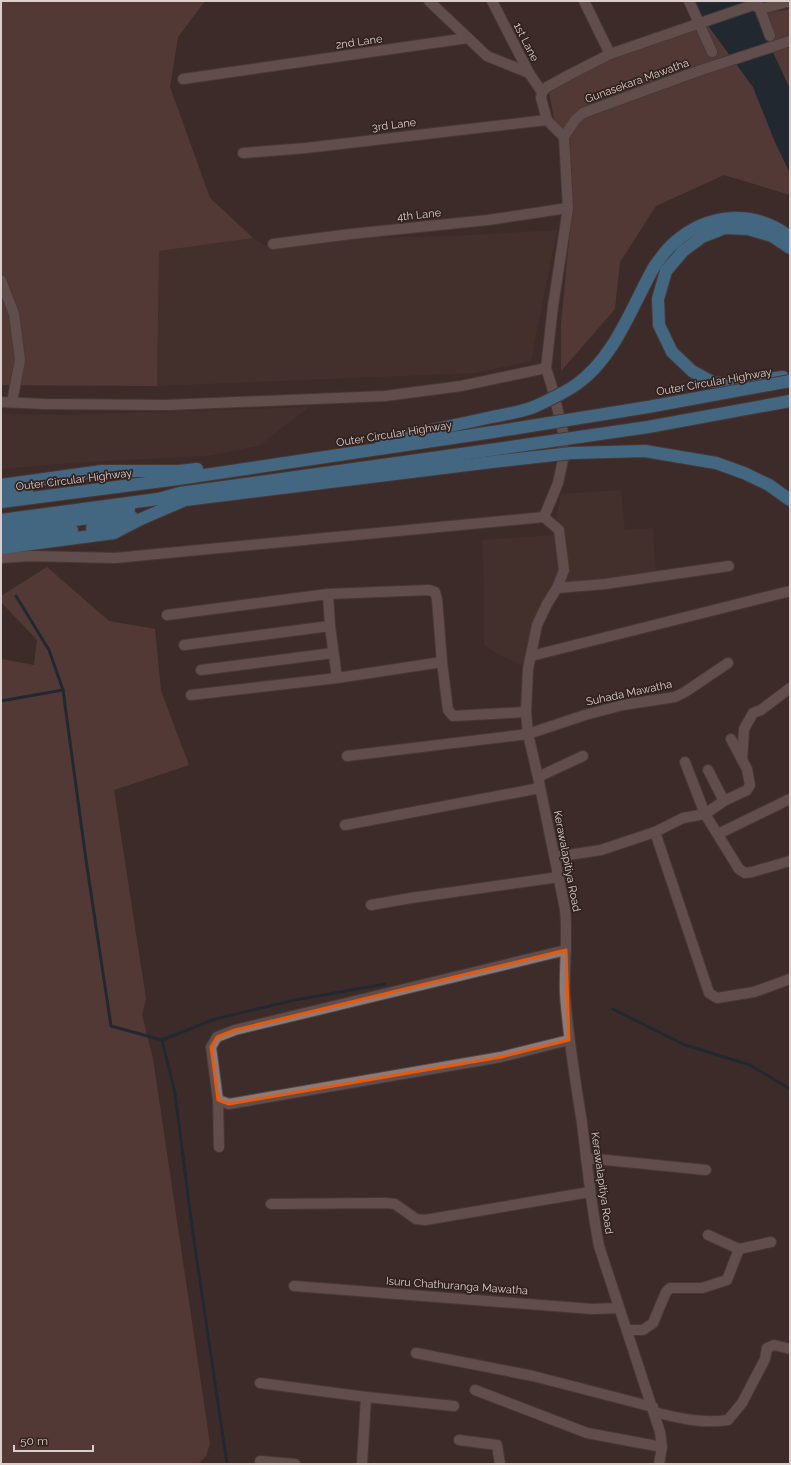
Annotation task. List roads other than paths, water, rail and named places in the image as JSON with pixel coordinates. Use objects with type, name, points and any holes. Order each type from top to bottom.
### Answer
[{"type":"highway","points":[[1,485],[102,471],[179,471],[234,465],[384,441],[535,406],[577,384],[593,370],[607,352],[626,322],[640,290],[654,267],[674,242],[699,225],[728,217],[756,220],[783,232],[790,237]]},
{"type":"highway","points":[[790,248],[772,236],[748,229],[726,228],[702,237],[683,251],[666,271],[658,299],[659,325],[672,352],[692,371],[714,383],[740,383],[790,376]]},
{"type":"highway","name":"Outer Circular Highway","points":[[1,502],[178,479],[493,432],[648,407],[790,381]]},
{"type":"highway","points":[[1,512],[182,497],[648,427],[790,402]]},
{"type":"highway","points":[[1,520],[158,499],[572,453],[645,451],[723,465],[769,485],[790,500]]},
{"type":"highway","points":[[1,494],[149,478],[178,479]]},
{"type":"highway","points":[[1,539],[102,527],[182,497]]},
{"type":"highway","points":[[1,548],[114,533],[182,497]]},
{"type":"highway","points":[[1,530],[111,514],[158,499]]},
{"type":"street","points":[[428,1],[487,56],[529,73]]},
{"type":"street","name":"1st Lane","points":[[492,1],[529,73],[542,92]]},
{"type":"street","points":[[584,1],[610,54]]},
{"type":"street","points":[[688,1],[712,52]]},
{"type":"street","points":[[1,558],[30,556],[115,558],[544,517],[558,483],[563,460],[563,432],[546,368],[553,306],[568,208],[564,137],[547,120],[541,98],[542,92],[547,87],[568,74],[610,54],[699,23],[757,5],[790,1]]},
{"type":"street","points":[[757,5],[770,36]]},
{"type":"street","name":"2nd Lane","points":[[183,79],[468,38]]},
{"type":"street","name":"Gunasekara Mawatha","points":[[564,137],[575,120],[583,113],[701,70],[790,41]]},
{"type":"street","name":"3rd Lane","points":[[243,153],[306,148],[547,120]]},
{"type":"street","name":"4th Lane","points":[[273,244],[351,234],[488,220],[568,208]]},
{"type":"street","points":[[1,280],[14,314],[20,360],[12,402]]},
{"type":"street","points":[[1,402],[44,404],[167,405],[385,396],[461,386],[546,368]]},
{"type":"street","name":"Kerawalapitiya Road","points":[[544,517],[558,530],[564,570],[557,588],[537,625],[532,656],[528,669],[526,712],[528,734],[555,857],[566,916],[565,992],[569,1040],[599,1246],[660,1432],[662,1447],[659,1464]]},
{"type":"street","points":[[557,588],[605,584],[729,566]]},
{"type":"street","points":[[167,614],[328,594],[429,590],[434,592],[438,599],[442,662],[448,710],[453,716],[526,712]]},
{"type":"street","points":[[532,656],[790,591]]},
{"type":"street","points":[[328,594],[330,626],[337,678]]},
{"type":"street","points":[[184,645],[330,626]]},
{"type":"street","points":[[201,670],[333,653]]},
{"type":"street","points":[[191,695],[337,678],[442,662]]},
{"type":"street","name":"Suhada Mawatha","points":[[347,756],[528,734],[585,715],[623,705],[675,697],[728,663]]},
{"type":"street","points":[[742,760],[744,729],[753,713],[761,710],[790,688]]},
{"type":"street","points":[[555,857],[601,850],[655,832],[683,818],[706,814],[724,801],[747,790],[750,785],[748,769],[731,739]]},
{"type":"street","points":[[538,777],[583,756]]},
{"type":"street","points":[[685,762],[706,814],[739,869],[745,873],[752,872],[790,861]]},
{"type":"street","points":[[708,770],[724,801]]},
{"type":"street","points":[[345,825],[540,788]]},
{"type":"street","points":[[718,834],[790,799]]},
{"type":"street","points":[[655,832],[709,993],[717,998],[754,992],[790,979]]},
{"type":"street","points":[[371,905],[559,877]]},
{"type":"street","points":[[219,1147],[218,1100],[211,1047],[217,1037],[235,1030],[566,950]]},
{"type":"street","points":[[218,1100],[229,1104],[501,1057],[569,1040]]},
{"type":"street","points":[[586,1158],[706,1170]]},
{"type":"street","points":[[271,1204],[386,1203],[395,1204],[416,1219],[425,1220],[590,1192]]},
{"type":"street","points":[[708,1235],[739,1249],[771,1242]]},
{"type":"street","points":[[627,1330],[643,1330],[654,1323],[666,1292],[670,1288],[702,1288],[727,1280],[739,1249]]},
{"type":"street","name":"Isuru Chathuranga Mawatha","points":[[294,1286],[592,1309],[619,1308]]},
{"type":"street","points":[[416,1353],[533,1376],[685,1420],[714,1422],[728,1420],[742,1403],[765,1358],[767,1348],[774,1345],[790,1349]]},
{"type":"street","points":[[260,1383],[366,1397],[454,1406]]},
{"type":"street","points":[[475,1390],[587,1433],[662,1447]]},
{"type":"street","points":[[362,1464],[366,1397]]},
{"type":"street","points":[[459,1440],[497,1445],[500,1464]]},
{"type":"street","points":[[260,1461],[295,1464]]},
{"type":"water","points":[[696,1],[749,1],[790,89],[790,173],[775,142],[753,87],[702,17]]},
{"type":"waterway","points":[[16,596],[49,650],[63,690],[86,860],[111,1026],[162,1040],[175,1093],[192,1227],[227,1464]]},
{"type":"waterway","points":[[1,701],[63,690]]},
{"type":"waterway","points":[[162,1040],[215,1019],[295,1000],[385,984]]},
{"type":"waterway","points":[[613,1009],[685,1045],[750,1065],[790,1089]]}]
